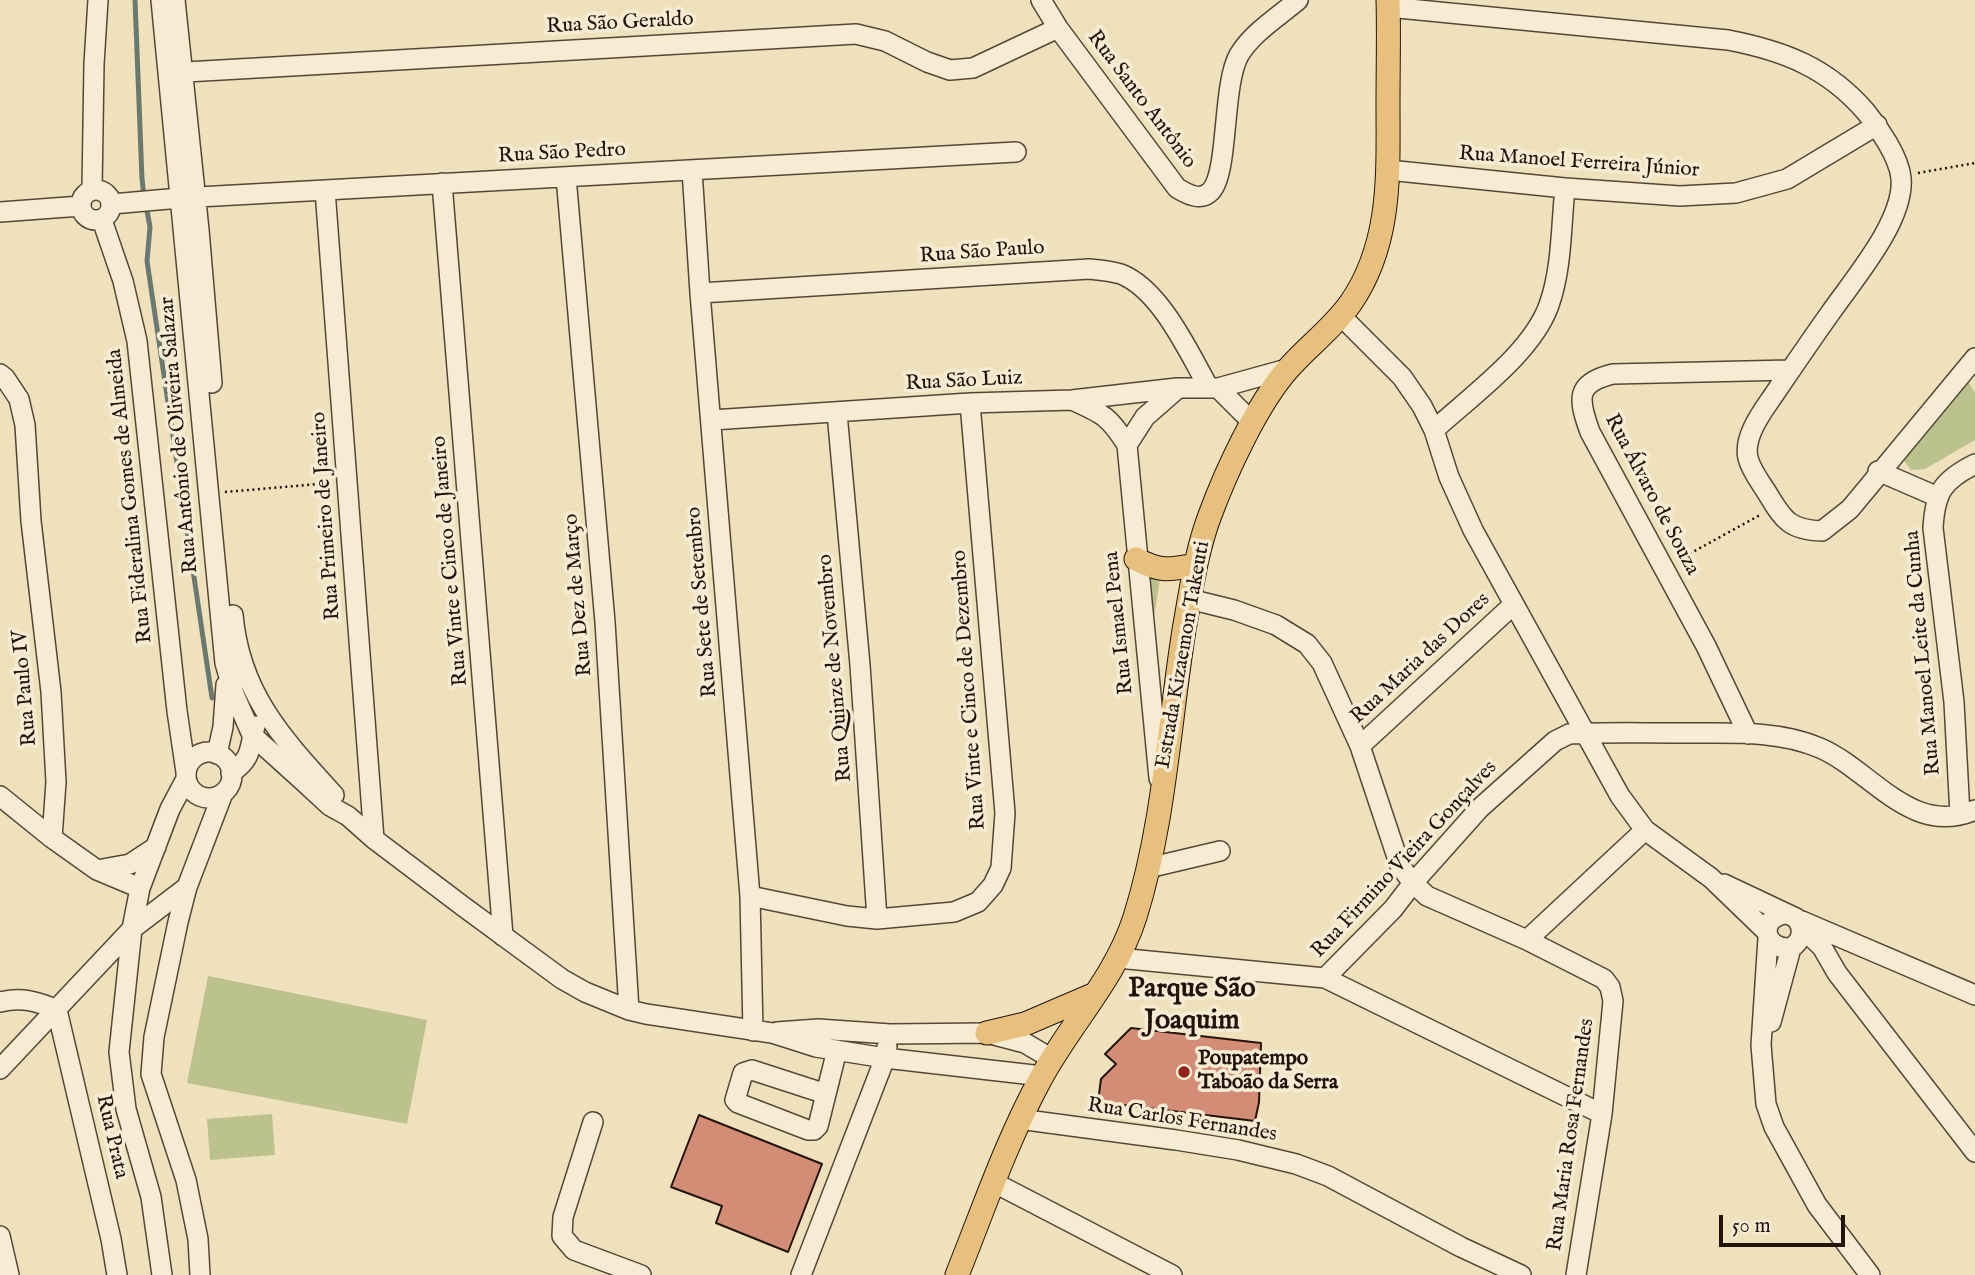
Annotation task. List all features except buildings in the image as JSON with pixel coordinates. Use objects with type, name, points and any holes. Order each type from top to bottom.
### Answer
[{"type":"main road","name":"Estrada Kizaemon Takeuti","points":[[957,1275],[1019,1119],[1047,1068],[1118,958],[1134,918],[1148,867],[1161,796],[1195,565],[1209,516],[1252,422],[1287,369],[1351,303],[1378,246],[1385,218],[1388,170],[1388,4]]},
{"type":"main road","points":[[1136,559],[1151,567],[1168,571],[1195,565]]},
{"type":"main road","points":[[987,1033],[1026,1024],[1095,994]]},
{"type":"street","points":[[92,190],[93,76],[98,0]]},
{"type":"street","name":"Rua Antônio de Oliveira Salazar","points":[[162,0],[175,72],[222,492],[234,629],[241,664],[267,717],[336,797],[348,816]]},
{"type":"street","name":"Rua Antônio de Oliveira Salazar","points":[[175,0],[175,72]]},
{"type":"street","name":"Rua Santo Antônio","points":[[1047,2],[1058,28],[1177,188],[1190,196],[1201,196],[1211,191],[1219,175],[1232,75],[1238,57],[1249,42],[1298,0]]},
{"type":"street","points":[[1388,4],[1728,40],[1763,47],[1797,60],[1834,80],[1877,125],[1901,176],[1901,189],[1895,212],[1882,238],[1765,407],[1751,432],[1748,446],[1751,465],[1775,507],[1787,522],[1796,528],[1822,531],[1850,509],[1878,471],[1975,358]]},
{"type":"street","name":"Rua São Geraldo","points":[[175,72],[856,34],[885,41],[950,70],[973,68],[1058,28]]},
{"type":"street","name":"Rua Manoel Ferreira Júnior","points":[[1388,170],[1565,188],[1681,196],[1736,193],[1787,178],[1877,125]]},
{"type":"street","name":"Rua São Pedro","points":[[112,209],[152,201],[188,198],[1016,152]]},
{"type":"street","name":"Rua Sete de Setembro","points":[[692,170],[700,293],[763,1032]]},
{"type":"street","name":"Rua Dez de Março","points":[[566,177],[604,622],[629,1010]]},
{"type":"street","name":"Rua Vinte e Cinco de Janeiro","points":[[442,183],[503,936]]},
{"type":"street","points":[[1434,430],[1518,354],[1538,330],[1550,304],[1557,274],[1565,188]]},
{"type":"street","points":[[92,190],[103,191],[110,198],[112,209],[88,218],[81,206],[84,196],[92,190]]},
{"type":"street","name":"Rua Primeiro de Janeiro","points":[[325,190],[374,839]]},
{"type":"street","name":"Rua Antônio de Oliveira Salazar","points":[[188,198],[225,663],[234,694],[253,735],[326,803],[348,816],[374,839],[503,936],[562,979],[585,992],[629,1010],[763,1032],[788,1040],[885,1058],[1047,1068]]},
{"type":"street","points":[[0,212],[81,206]]},
{"type":"street","name":"Rua Fideralina Gomes de Almeida","points":[[112,209],[123,281],[137,341],[186,776]]},
{"type":"street","name":"Rua São Paulo","points":[[700,293],[1089,269],[1104,271],[1120,274],[1135,282],[1154,300],[1178,332],[1213,388]]},
{"type":"street","points":[[1340,316],[1402,377],[1422,406],[1434,430],[1459,499],[1513,605],[1620,796],[1645,830],[1711,878],[1822,947],[1839,976],[1975,1152]]},
{"type":"street","name":"Rua São Luiz","points":[[712,420],[970,403],[1072,400],[1177,388],[1213,388],[1287,369]]},
{"type":"street","name":"Rua Álvaro de Souza","points":[[1748,734],[1706,646],[1590,432],[1583,412],[1584,390],[1596,378],[1613,374],[1791,370]]},
{"type":"street","name":"Rua Paulo IV","points":[[0,374],[19,399],[25,425],[31,521],[51,692],[56,782],[52,838]]},
{"type":"street","points":[[1072,400],[1103,414],[1127,445],[1145,417],[1177,388]]},
{"type":"street","points":[[1213,388],[1252,422]]},
{"type":"street","name":"Rua Vinte e Cinco de Dezembro","points":[[750,896],[847,916],[877,919],[954,912],[978,902],[993,885],[1001,868],[1005,813],[970,403]]},
{"type":"street","name":"Rua Quinze de Novembro","points":[[837,413],[859,652],[877,919]]},
{"type":"street","name":"Rua Ismael Pena","points":[[1127,445],[1161,796]]},
{"type":"street","points":[[1878,471],[1938,497],[1954,474],[1975,464]]},
{"type":"street","name":"Rua Manoel Leite da Cunha","points":[[1938,497],[1933,528],[1967,812]]},
{"type":"street","name":"Rua Maria Rosa Fernandes","points":[[1189,599],[1234,610],[1276,625],[1307,644],[1334,685],[1360,746],[1400,866],[1427,896],[1527,940],[1604,979],[1610,987],[1613,1001],[1602,1114],[1576,1275]]},
{"type":"street","name":"Rua Maria das Dores","points":[[1360,746],[1513,605]]},
{"type":"street","points":[[218,755],[225,707],[225,663]]},
{"type":"street","points":[[231,773],[239,768],[250,754],[256,713],[254,694]]},
{"type":"street","points":[[218,755],[230,740],[245,734],[276,741],[293,750]]},
{"type":"street","name":"Rua Firmino Vieira Gonçalves","points":[[1118,958],[1325,978],[1393,909],[1480,808],[1555,741],[1569,734],[1768,735],[1816,746],[1837,756],[1905,807],[1930,817],[1967,812]]},
{"type":"street","points":[[162,1275],[150,1197],[126,1109],[119,1052],[132,929],[140,888],[188,766],[197,756],[210,753],[218,755],[228,763],[230,784],[223,793],[187,887],[172,946],[151,1074],[186,1180],[198,1239],[200,1275]]},
{"type":"street","points":[[186,776],[192,791],[204,798],[217,797],[223,793]]},
{"type":"street","points":[[0,796],[52,838],[102,872],[140,888]]},
{"type":"street","points":[[1527,940],[1645,830]]},
{"type":"street","points":[[102,872],[130,864],[156,847]]},
{"type":"street","points":[[1148,867],[1220,851]]},
{"type":"street","points":[[102,872],[121,893],[132,929]]},
{"type":"street","points":[[1711,878],[1768,935],[1775,946],[1793,931]]},
{"type":"street","points":[[0,1069],[132,929],[187,887]]},
{"type":"street","points":[[1870,1275],[1817,1205],[1774,1127],[1766,1104],[1761,1045],[1768,926],[1774,917],[1793,931],[1857,944],[1975,995]]},
{"type":"street","points":[[1761,1045],[1770,1026],[1793,931]]},
{"type":"street","points":[[1839,976],[1842,964],[1857,944]]},
{"type":"street","points":[[1325,978],[1602,1114]]},
{"type":"street","points":[[0,1002],[29,999],[57,1010]]},
{"type":"street","name":"Rua Prata","points":[[57,1010],[117,1275]]},
{"type":"street","name":"Rua Antônio de Oliveira Salazar","points":[[763,1032],[818,1029],[890,1034],[987,1033],[1025,1043],[1047,1068]]},
{"type":"street","points":[[801,1275],[885,1058],[890,1034]]},
{"type":"street","points":[[825,1094],[837,1050]]},
{"type":"street","name":"Rua Carlos Fernandes","points":[[1019,1119],[1213,1146],[1296,1164],[1328,1176],[1461,1247],[1521,1275]]},
{"type":"street","points":[[593,1122],[563,1217],[562,1236],[574,1250],[641,1275]]},
{"type":"street","points":[[993,1182],[1172,1275]]},
{"type":"street","points":[[0,1236],[9,1275]]},
{"type":"path","points":[[1901,176],[1975,163]]},
{"type":"path","points":[[222,492],[347,482]]},
{"type":"path","points":[[1664,568],[1775,507]]},
{"type":"green space","points":[[1965,375],[1975,393],[1975,440],[1925,469],[1911,470],[1904,461],[1904,449]]},
{"type":"green space","points":[[1139,575],[1160,579],[1143,687]]},
{"type":"green space","points":[[208,976],[427,1020],[407,1124],[187,1083]]},
{"type":"green space","points":[[272,1114],[275,1155],[210,1160],[207,1119]]},
{"type":"waterway","points":[[135,0],[144,196]]},
{"type":"waterway","points":[[146,205],[150,227],[147,261],[212,698]]},
{"type":"place","name":"Poupatempo Taboão da Serra","points":[[1184,1072]]},
{"type":"district","name":"Parque São Joaquim","points":[[1192,1006]]}]
